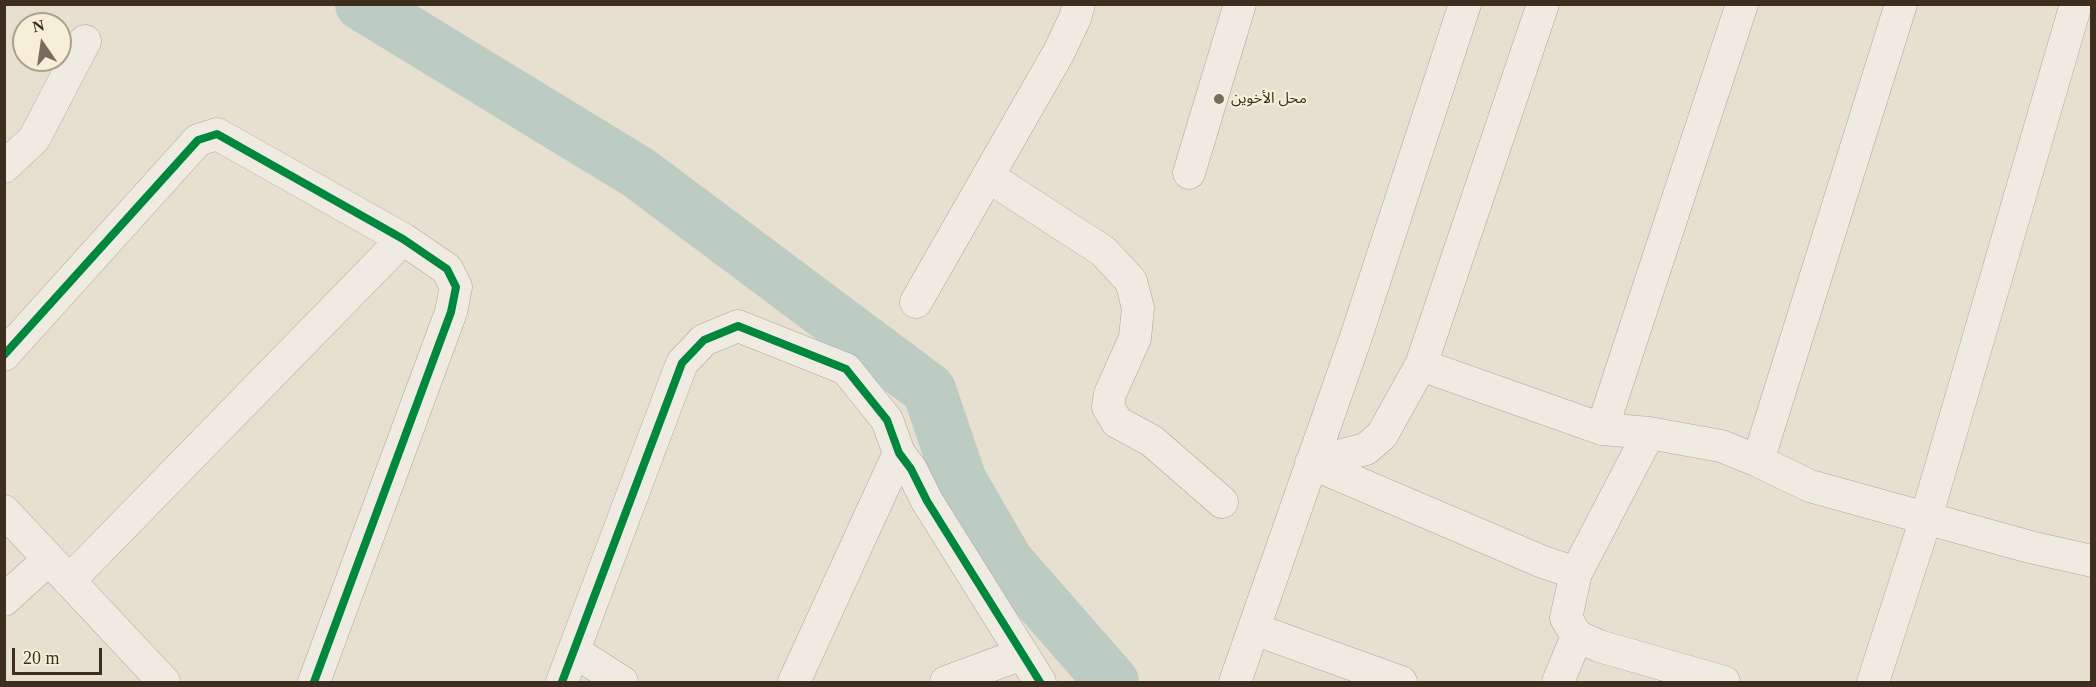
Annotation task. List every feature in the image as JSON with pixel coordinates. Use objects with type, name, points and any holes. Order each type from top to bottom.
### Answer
[{"type":"street","points":[[916,302],[1059,52],[1079,4]]},
{"type":"street","points":[[1189,173],[1240,4]]},
{"type":"street","points":[[1235,682],[1356,337],[1465,4]]},
{"type":"street","points":[[1311,463],[1365,449],[1382,435],[1421,365],[1543,4]]},
{"type":"street","points":[[1602,429],[1742,4]]},
{"type":"street","points":[[1758,461],[1901,4]]},
{"type":"street","points":[[1873,682],[1926,518],[2076,4]]},
{"type":"street","points":[[4,167],[34,140],[85,41]]},
{"type":"street","points":[[4,356],[198,140],[217,134],[404,239],[447,269],[456,287],[451,312],[314,682]]},
{"type":"street","points":[[989,177],[1103,251],[1131,281],[1138,308],[1135,338],[1110,394],[1108,407],[1117,422],[1152,441],[1222,502]]},
{"type":"street","points":[[4,600],[59,570],[404,239]]},
{"type":"street","points":[[562,682],[682,363],[704,340],[738,326],[846,369],[887,420],[899,453],[1040,682]]},
{"type":"street","points":[[1421,365],[1602,429],[1649,433],[1721,446],[1810,486],[2030,547],[2089,552]]},
{"type":"street","points":[[1649,433],[1576,573],[1566,618],[1577,636],[1599,646],[1724,682]]},
{"type":"street","points":[[794,682],[899,453]]},
{"type":"street","points":[[1311,463],[1543,562],[1576,573]]},
{"type":"street","points":[[4,511],[164,682]]},
{"type":"street","points":[[1254,629],[1401,682]]},
{"type":"street","points":[[1558,682],[1577,636]]},
{"type":"street","points":[[575,652],[622,682]]},
{"type":"street","points":[[946,682],[1022,654]]},
{"type":"waterway","points":[[362,4],[639,173],[929,390],[960,481],[1007,562],[1112,682]]},
{"type":"cycle path","points":[[4,355],[198,140],[217,134],[403,239],[447,269],[456,287],[451,312],[314,682]]},
{"type":"cycle path","points":[[562,682],[682,363],[704,340],[738,326],[846,369],[887,420],[899,453],[911,469],[927,501],[1040,682]]},
{"type":"place","name":"محل الأخوين","points":[[1219,99]]}]
